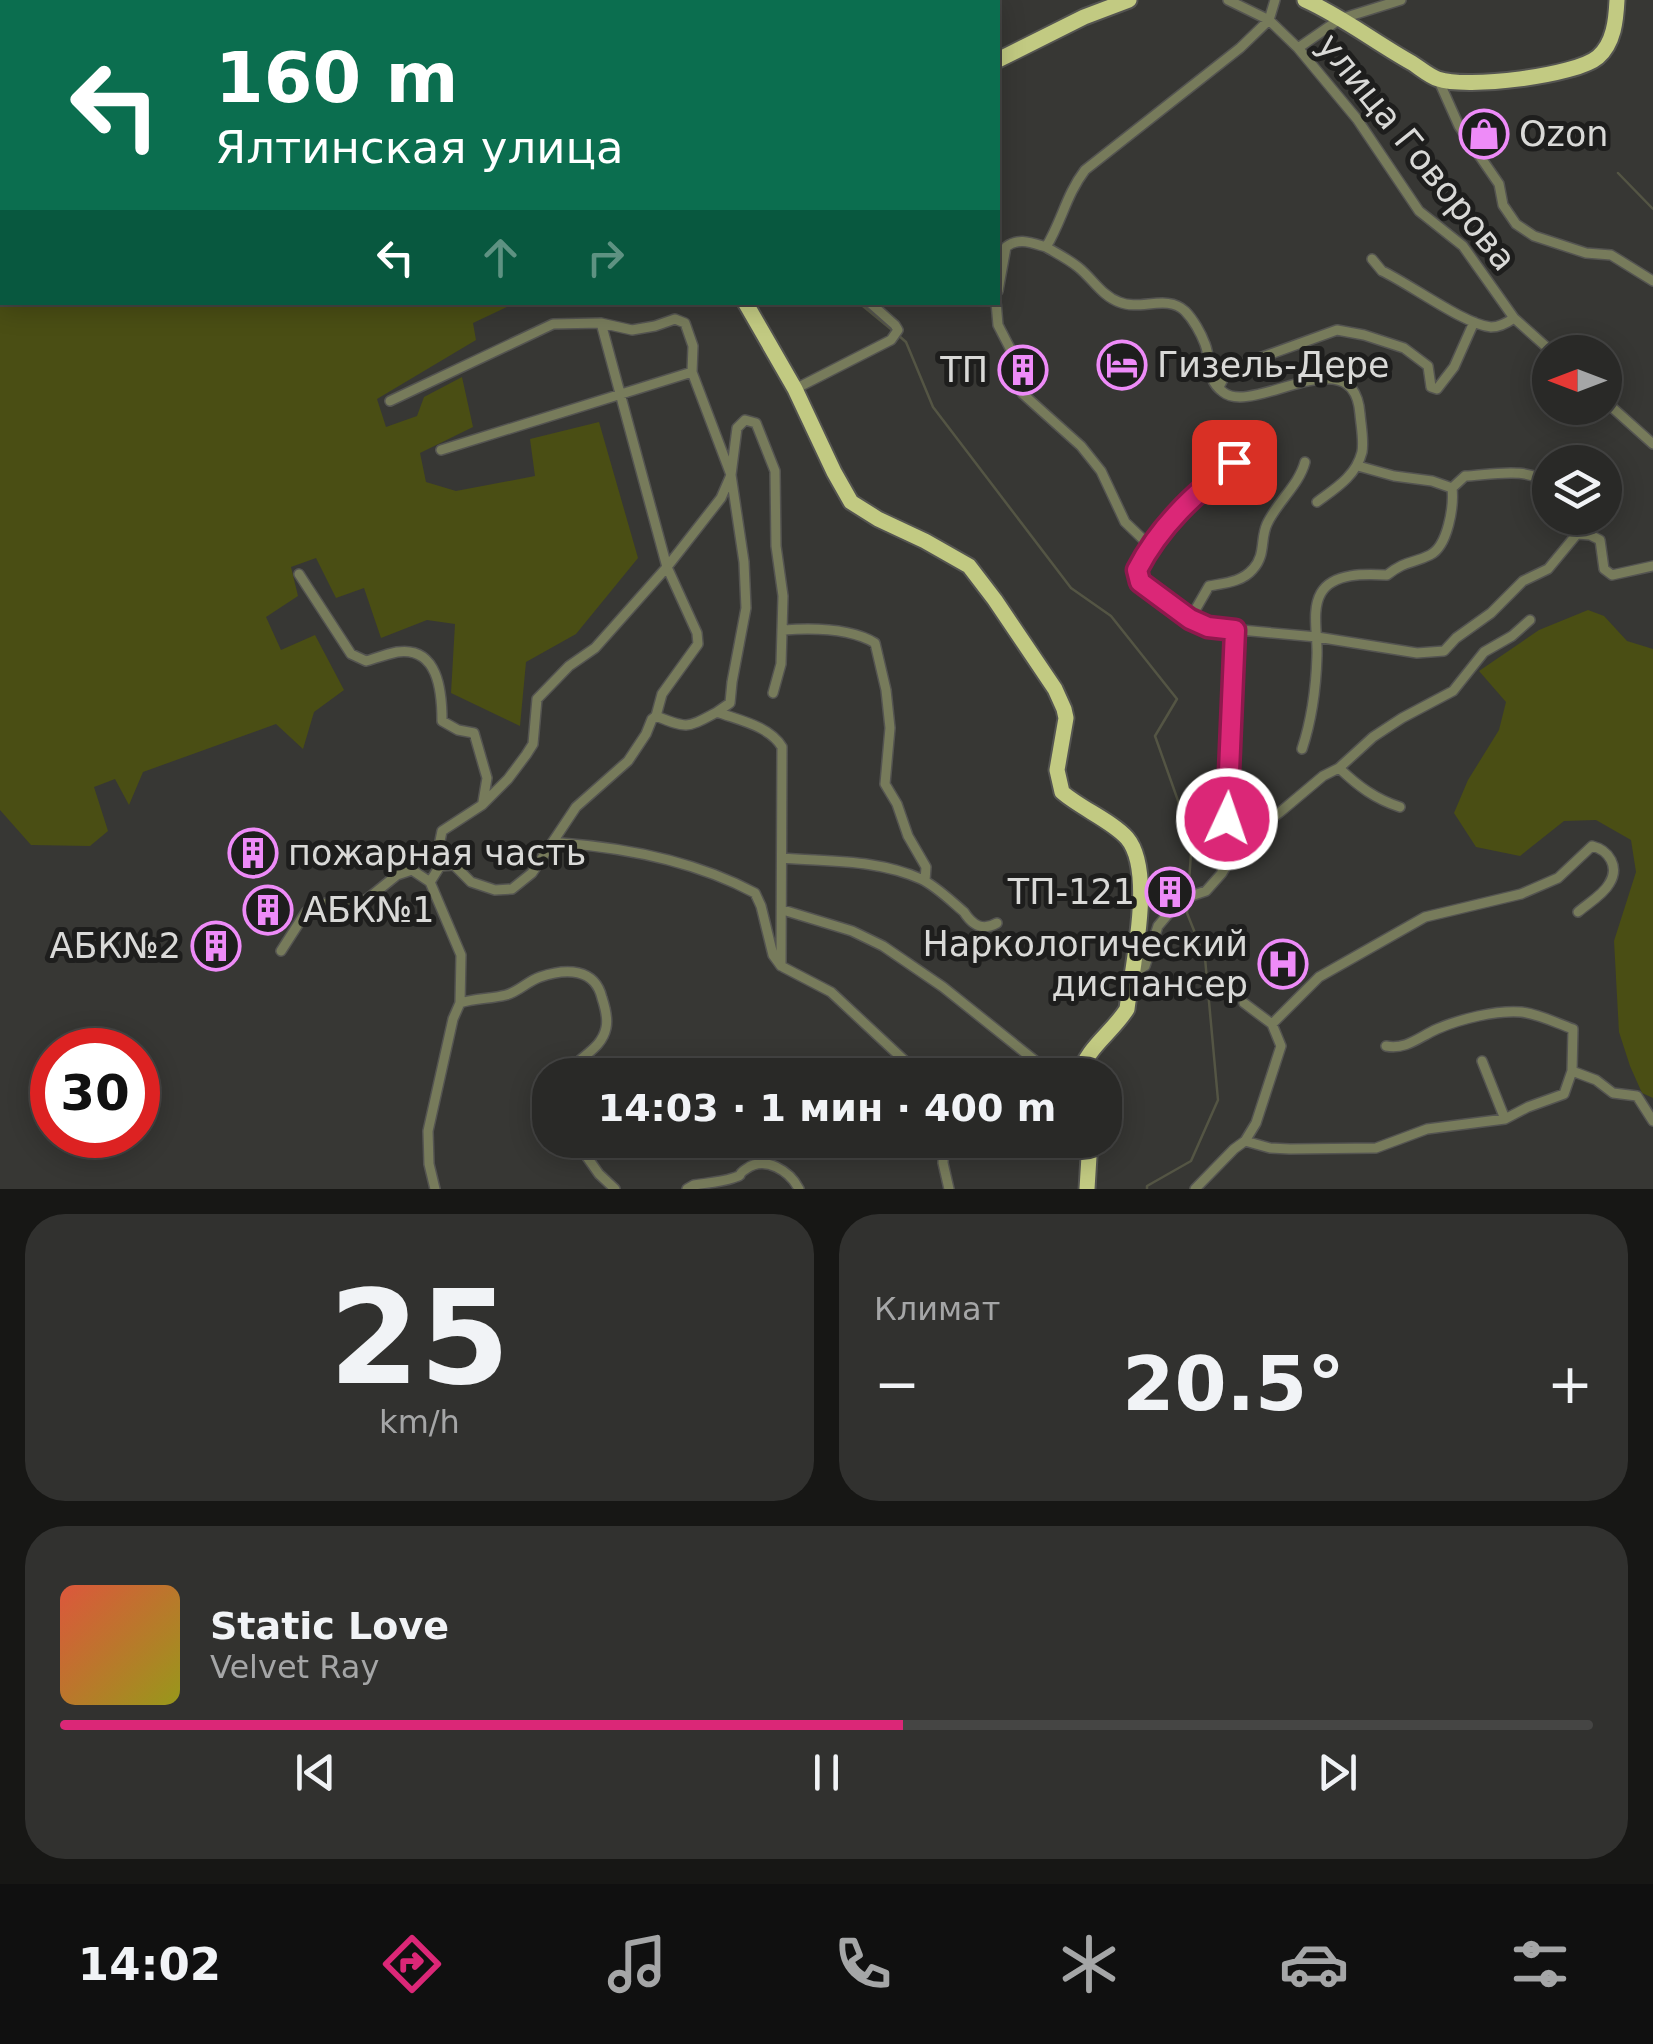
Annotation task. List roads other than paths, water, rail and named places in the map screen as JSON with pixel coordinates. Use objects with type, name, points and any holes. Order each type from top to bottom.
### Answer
[{"type":"highway","points":[[1000,59],[1084,17],[1129,0]]},
{"type":"highway","points":[[1305,0],[1438,80],[1464,82],[1566,70],[1593,60],[1612,34],[1618,0]]},
{"type":"highway","points":[[748,305],[852,502],[969,566],[996,600],[1064,710],[1057,770],[1060,786],[1070,799],[1126,836],[1142,881],[1127,1009],[1087,1058]]},
{"type":"highway","points":[[1087,1189],[1089,1158]]},
{"type":"street","name":"улица Говорова","points":[[1228,0],[1269,20],[1298,48],[1357,119],[1420,211],[1463,246],[1514,318],[1533,335]]},
{"type":"street","points":[[1046,247],[1072,187],[1086,170],[1240,48],[1269,20],[1275,0]]},
{"type":"street","points":[[1298,48],[1340,19],[1402,0]]},
{"type":"street","points":[[1438,80],[1459,126],[1499,184],[1503,205],[1516,224],[1534,236],[1586,253],[1610,256],[1653,281]]},
{"type":"street","points":[[1000,280],[1006,247],[1012,242],[1046,247],[1078,267],[1108,297],[1121,304],[1168,303],[1183,309],[1206,346],[1210,377],[1223,393],[1245,396],[1315,380],[1342,381],[1350,386],[1359,406],[1363,446],[1358,466],[1347,480],[1318,502]]},
{"type":"street","points":[[1372,259],[1382,271],[1474,322],[1492,327],[1514,318]]},
{"type":"street","points":[[795,388],[892,338],[898,330],[872,305]]},
{"type":"street","points":[[996,305],[998,325],[1014,356],[1015,380],[1023,394],[1081,446],[1100,470],[1125,522],[1150,545]]},
{"type":"street","points":[[390,401],[552,324],[601,322],[632,330],[675,319],[685,324],[693,346],[692,372],[731,475],[744,562],[746,608],[730,703],[692,726],[654,718]]},
{"type":"street","points":[[440,866],[454,865],[471,882],[495,890],[512,888],[532,873],[576,806],[628,762],[654,718],[662,694],[698,644],[697,632],[667,567],[601,322]]},
{"type":"street","points":[[1219,387],[1226,371],[1337,330],[1364,334],[1404,348],[1428,366],[1431,387],[1437,389],[1454,367],[1474,322]]},
{"type":"street","points":[[440,450],[692,372]]},
{"type":"street","points":[[1622,416],[1653,444]]},
{"type":"street","points":[[430,882],[440,866],[438,846],[442,831],[482,804],[508,779],[534,744],[537,698],[569,666],[596,648],[721,498],[731,475],[737,428],[744,420],[756,423],[775,471],[776,546],[784,630],[773,693]]},
{"type":"street","points":[[1234,462],[1174,515],[1150,545],[1137,570],[1140,582],[1190,619],[1208,627],[1317,637],[1417,654],[1444,652],[1522,581],[1548,569],[1576,534],[1600,540],[1604,569],[1612,575],[1653,566]]},
{"type":"street","points":[[1190,619],[1209,586],[1240,579],[1252,570],[1263,553],[1263,532],[1273,511],[1302,471],[1304,462]]},
{"type":"street","points":[[1358,466],[1452,488]]},
{"type":"street","points":[[1452,488],[1465,476],[1532,476]]},
{"type":"street","points":[[1302,750],[1314,700],[1320,594],[1328,584],[1342,578],[1387,575],[1401,563],[1432,554],[1441,545],[1453,502],[1452,488]]},
{"type":"street","points":[[299,574],[351,654],[366,661],[400,652],[420,654],[432,664],[442,694],[442,722],[474,734],[487,778],[482,804]]},
{"type":"street","points":[[1132,974],[1145,966],[1158,926],[1191,896],[1206,891],[1241,841],[1339,768],[1373,737],[1453,691],[1484,652],[1530,620]]},
{"type":"street","points":[[784,630],[864,636],[874,644],[886,690],[890,728],[884,784],[898,804],[908,836],[926,867],[925,880]]},
{"type":"street","points":[[1222,873],[1230,783],[1235,630]]},
{"type":"street","points":[[717,712],[764,730],[779,740],[782,747],[782,966]]},
{"type":"street","points":[[1339,768],[1381,801],[1400,807]]},
{"type":"street","points":[[547,852],[561,843],[658,856],[680,861],[755,893],[773,954],[782,966],[832,992],[902,1058]]},
{"type":"street","points":[[1272,1024],[1320,978],[1425,916],[1522,894],[1558,878],[1592,846],[1608,853],[1613,868],[1610,884],[1578,912]]},
{"type":"street","points":[[782,858],[862,862],[897,870],[925,880],[982,928],[997,922]]},
{"type":"street","points":[[280,951],[306,912],[333,900],[366,900],[397,875],[412,870],[430,882],[461,955],[460,1003],[428,1131],[435,1189]]},
{"type":"street","points":[[783,910],[852,931],[883,946],[1032,1058]]},
{"type":"street","points":[[460,1003],[509,994],[538,978],[566,972],[588,975],[599,984],[606,1028],[597,1047],[584,1058]]},
{"type":"street","points":[[1195,1189],[1245,1141],[1256,1123],[1281,1046],[1272,1024],[1244,1003]]},
{"type":"street","points":[[1245,1141],[1270,1148],[1376,1148],[1426,1129],[1506,1120],[1564,1094],[1572,1071],[1573,1029],[1516,1012],[1450,1025],[1396,1048],[1386,1046]]},
{"type":"street","points":[[1482,1061],[1506,1120]]},
{"type":"street","points":[[1572,1071],[1613,1092],[1637,1096],[1653,1121]]},
{"type":"street","points":[[588,1158],[615,1189]]},
{"type":"street","points":[[943,1158],[948,1189]]},
{"type":"street","points":[[687,1189],[738,1177],[748,1167],[762,1163],[791,1176],[799,1189]]},
{"type":"waterway","points":[[1618,173],[1653,209]]},
{"type":"waterway","points":[[862,305],[892,330]]},
{"type":"waterway","points":[[898,335],[906,342],[933,407],[1071,588],[1111,616],[1177,699],[1155,736],[1192,840],[1188,895]]},
{"type":"waterway","points":[[1147,1189],[1191,1161],[1218,1100],[1205,958],[1187,913],[1188,903]]},
{"type":"place","name":"Ozon","points":[[1484,134]]},
{"type":"place","name":"Гизель-Дере","points":[[1122,365]]},
{"type":"place","name":"ТП","points":[[1023,370]]},
{"type":"place","name":"пожарная часть","points":[[253,853]]},
{"type":"place","name":"ТП-121","points":[[1170,892]]},
{"type":"place","name":"АБК№1","points":[[268,910]]},
{"type":"place","name":"АБК№2","points":[[216,946]]},
{"type":"place","name":"Наркологический диспансер","points":[[1283,964]]}]
